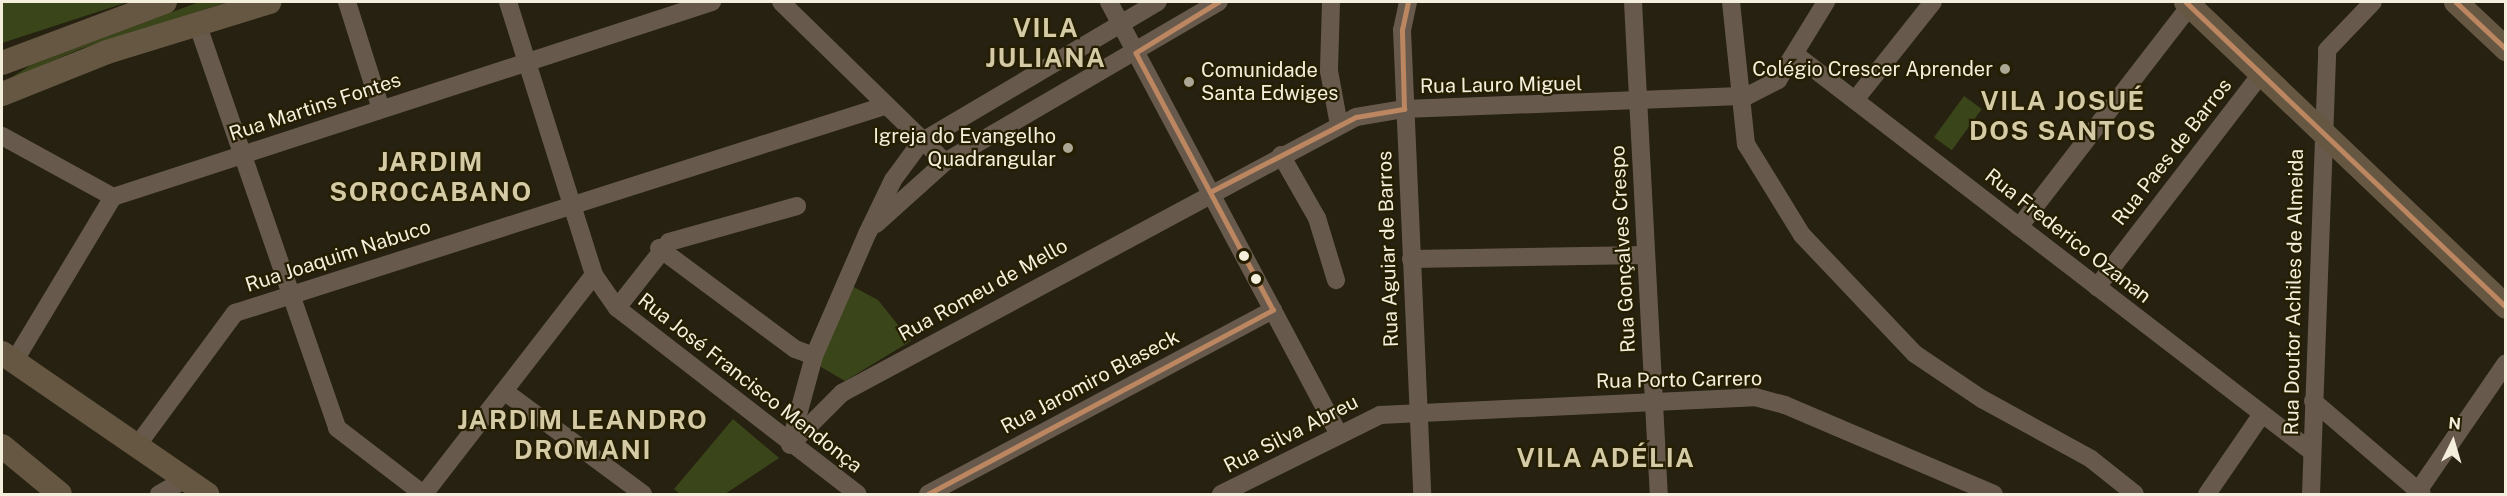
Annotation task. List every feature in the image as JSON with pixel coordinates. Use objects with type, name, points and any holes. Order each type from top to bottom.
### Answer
[{"type":"main road","points":[[2,63],[165,2]]},
{"type":"main road","points":[[2,94],[197,23],[270,2]]},
{"type":"main road","points":[[2456,2],[2505,49]]},
{"type":"main road","points":[[2188,4],[2505,307]]},
{"type":"main road","points":[[2,101],[26,84]]},
{"type":"main road","points":[[8,356],[139,443],[207,495]]},
{"type":"main road","points":[[2,446],[60,495]]},
{"type":"street","points":[[347,2],[381,109]]},
{"type":"street","name":"Rua José Francisco Mendonça","points":[[508,2],[594,275],[617,308],[790,445],[858,495]]},
{"type":"street","name":"Rua Martins Fontes","points":[[113,197],[712,2]]},
{"type":"street","points":[[781,2],[884,106],[945,162]]},
{"type":"street","points":[[1109,2],[1338,432]]},
{"type":"street","points":[[790,445],[814,356],[893,180],[921,142],[1120,22],[1158,2]]},
{"type":"street","points":[[868,232],[945,162],[1136,53],[1219,2]]},
{"type":"street","points":[[1331,2],[1329,71],[1339,124]]},
{"type":"street","name":"Rua Aguiar de Barros","points":[[1408,2],[1402,30],[1404,109],[1422,495]]},
{"type":"street","name":"Rua Gonçalves Crespo","points":[[1633,2],[1659,495]]},
{"type":"street","points":[[1731,2],[1746,144],[1774,196],[1802,235],[1915,354],[1982,399],[2091,459],[2135,495]]},
{"type":"street","name":"Rua Lauro Miguel","points":[[1210,192],[1339,124],[1404,109],[1638,105],[1740,97],[1778,80],[1796,55],[1826,2]]},
{"type":"street","points":[[1855,100],[1933,2]]},
{"type":"street","name":"Rua Doutor Achiles de Almeida","points":[[2311,495],[2320,130],[2326,50],[2373,2]]},
{"type":"street","points":[[2019,227],[2188,4]]},
{"type":"street","points":[[197,23],[337,428],[423,495],[594,275]]},
{"type":"street","name":"Rua Frederico Ozanan","points":[[1796,55],[2312,452]]},
{"type":"street","name":"Rua Paes de Barros","points":[[2097,287],[2261,74]]},
{"type":"street","name":"Rua Joaquim Nabuco","points":[[139,443],[235,314],[291,294],[884,106]]},
{"type":"street","points":[[2,136],[113,197],[8,356]]},
{"type":"street","points":[[1281,155],[1317,218],[1336,280]]},
{"type":"street","name":"Rua Romeu de Mello","points":[[790,445],[842,393],[1210,192]]},
{"type":"street","points":[[617,308],[659,248],[797,206]]},
{"type":"street","points":[[659,248],[795,349],[814,356]]},
{"type":"street","points":[[1411,259],[1646,255]]},
{"type":"street","name":"Rua Jaromiro Blaseck","points":[[928,495],[1273,310]]},
{"type":"street","points":[[2313,401],[2420,493],[2505,363]]},
{"type":"street","points":[[504,391],[643,495]]},
{"type":"street","name":"Rua Porto Carrero","points":[[1417,410],[1755,397],[1785,405],[1957,488],[1994,495]]},
{"type":"street","name":"Rua Silva Abreu","points":[[1221,495],[1338,432],[1380,414],[1417,410]]},
{"type":"street","points":[[2207,495],[2262,414]]},
{"type":"street","points":[[159,495],[186,479]]},
{"type":"green space","points":[[2,2],[128,2],[2,43]]},
{"type":"green space","points":[[199,2],[228,2],[80,49],[6,81],[31,65]]},
{"type":"green space","points":[[1964,96],[1982,109],[1952,150],[1934,137]]},
{"type":"green space","points":[[852,286],[878,300],[911,341],[845,381],[821,367],[820,355]]},
{"type":"green space","points":[[733,419],[779,458],[725,494],[680,494],[674,489]]},
{"type":"transit line","points":[[1219,2],[1136,53],[1273,310]]},
{"type":"transit line","points":[[1210,192],[1356,117],[1404,109],[1402,30],[1408,2]]},
{"type":"transit line","points":[[2186,2],[2506,307]]},
{"type":"transit line","points":[[2456,2],[2506,49]]},
{"type":"transit line","points":[[928,494],[1273,310]]},
{"type":"place","name":"Colégio Crescer Aprender","points":[[2005,69]]},
{"type":"place","name":"Comunidade Santa Edwiges","points":[[1189,82]]},
{"type":"place","name":"Igreja do Evangelho Quadrangular","points":[[1068,148]]},
{"type":"district","name":"VILA JULIANA","points":[[1046,43]]},
{"type":"district","name":"VILA JOSUÉ DOS SANTOS","points":[[2063,116]]},
{"type":"district","name":"JARDIM SOROCABANO","points":[[431,176]]},
{"type":"district","name":"JARDIM LEANDRO DROMANI","points":[[583,435]]},
{"type":"district","name":"VILA ADÉLIA","points":[[1606,458]]}]
